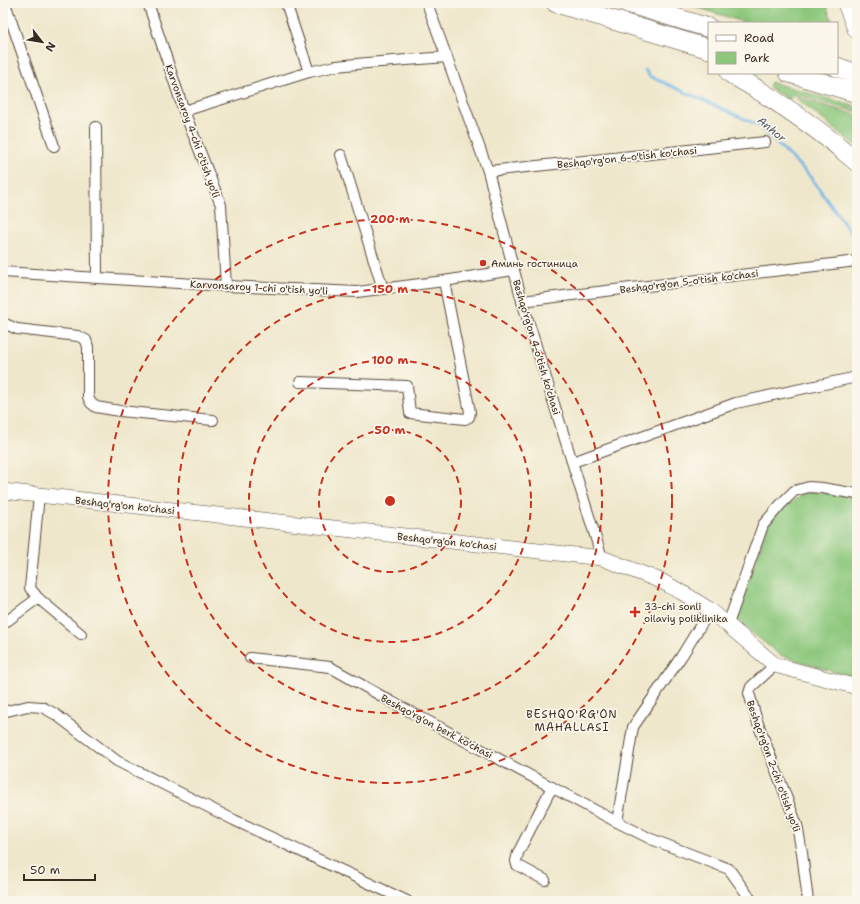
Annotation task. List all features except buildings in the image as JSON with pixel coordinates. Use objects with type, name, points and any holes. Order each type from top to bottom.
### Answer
[{"type":"highway","points":[[556,3],[571,6],[615,21],[708,49]]},
{"type":"highway","points":[[628,3],[708,28]]},
{"type":"highway","points":[[846,3],[857,29]]},
{"type":"highway","points":[[615,21],[708,63]]},
{"type":"highway","points":[[838,67],[857,74]]},
{"type":"highway","points":[[732,74],[785,107],[830,139],[857,162]]},
{"type":"highway","points":[[792,74],[857,93]]},
{"type":"street","points":[[5,3],[54,146]]},
{"type":"street","name":"Karvonsaroy 4-chi o'tish yo'li","points":[[148,3],[184,111],[221,205],[226,286]]},
{"type":"street","points":[[286,3],[309,72]]},
{"type":"street","name":"Beshqo'rg'on 4-o'tish ko'chasi","points":[[428,3],[488,171],[522,301],[602,558]]},
{"type":"street","points":[[184,111],[309,72],[336,66],[366,62],[447,57]]},
{"type":"street","points":[[96,127],[97,278]]},
{"type":"street","name":"Beshqo'rg'on 6-o'tish ko'chasi","points":[[488,171],[765,142]]},
{"type":"street","points":[[341,155],[383,288]]},
{"type":"street","name":"Beshqo'rg'on 5-o'tish ko'chasi","points":[[522,301],[857,261]]},
{"type":"street","name":"Karvonsaroy 1-chi o'tish yo'li","points":[[3,272],[226,286],[357,292],[444,281],[513,270]]},
{"type":"street","points":[[300,382],[406,386],[410,414],[465,419],[469,417],[470,412],[444,281]]},
{"type":"street","points":[[3,323],[16,329],[78,336],[86,340],[88,347],[88,397],[91,404],[96,407],[120,411],[213,420]]},
{"type":"street","points":[[573,462],[736,403],[857,377]]},
{"type":"street","points":[[728,624],[763,525],[781,504],[794,491],[809,487],[857,494]]},
{"type":"street","name":"Beshqo'rg'on ko'chasi","points":[[3,491],[602,558],[661,581],[683,592],[728,624],[775,665],[857,687]]},
{"type":"street","points":[[39,495],[30,588],[38,598],[81,634]]},
{"type":"street","points":[[3,624],[38,598]]},
{"type":"street","points":[[617,822],[633,727],[681,657],[710,610]]},
{"type":"street","name":"Beshqo'rg'on berk ko'chasi","points":[[250,658],[330,666],[392,702],[617,822],[650,838],[728,869],[752,901]]},
{"type":"street","name":"Beshqo'rg'on 2-chi o'tish yo'li","points":[[775,665],[751,687],[749,693],[757,721],[797,824],[808,901]]},
{"type":"street","points":[[3,712],[28,706],[42,707],[55,714],[117,761],[234,820],[406,901]]},
{"type":"street","points":[[545,880],[518,865],[516,861],[518,853],[552,787]]},
{"type":"green space","points":[[684,3],[722,3],[755,8],[772,3],[825,3],[833,22],[743,22]]},
{"type":"green space","points":[[771,82],[857,107],[857,112],[793,94],[789,100],[769,87]]},
{"type":"green space","points":[[795,97],[857,115],[857,147]]},
{"type":"green space","points":[[807,491],[857,497],[857,679],[780,655],[735,619],[767,527],[777,513]]},
{"type":"waterway","name":"Anhor","points":[[645,70],[649,76],[758,125],[809,175],[857,241]]},
{"type":"place","name":"Аминь гостиница","points":[[483,263]]},
{"type":"place","name":"33-chi sonli oilaviy poliklinika","points":[[635,612]]},
{"type":"district","name":"BESHQO'RG'ON MAHALLASI","points":[[572,720]]}]
